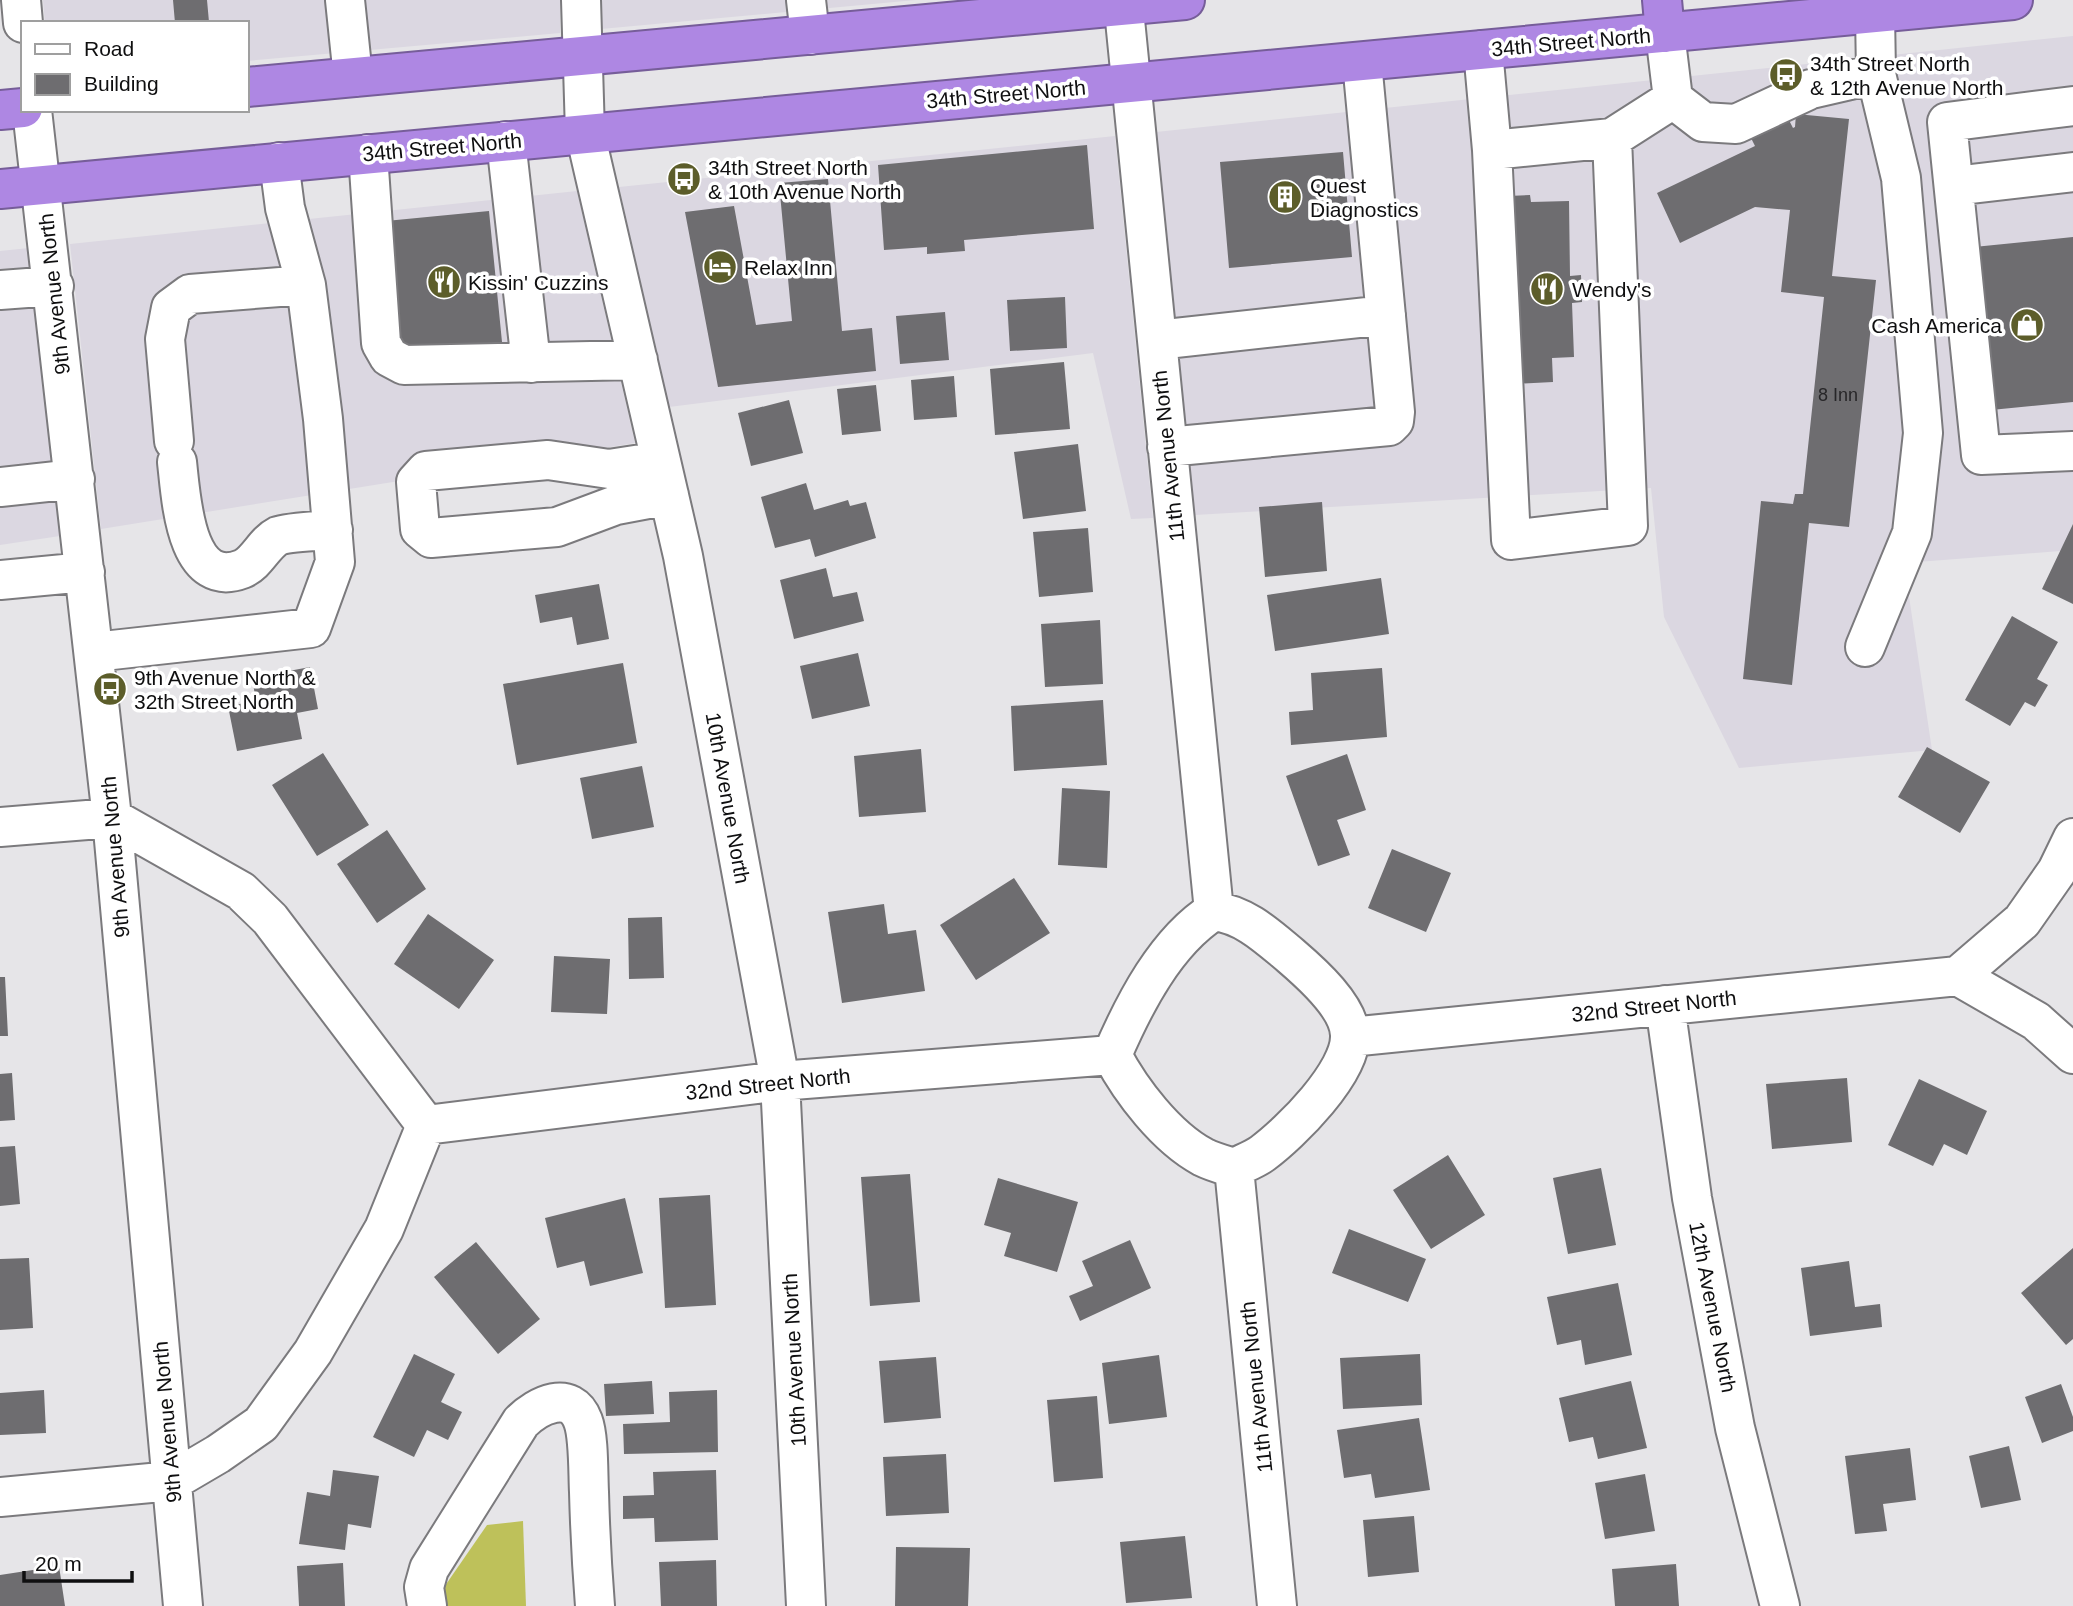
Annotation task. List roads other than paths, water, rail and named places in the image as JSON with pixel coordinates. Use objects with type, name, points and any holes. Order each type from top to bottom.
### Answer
[{"type":"highway","points":[[248,87],[581,56],[808,17],[1185,0]]},
{"type":"highway","name":"34th Street North","points":[[0,189],[1483,50],[1663,16],[1875,13],[2013,0]]},
{"type":"highway","points":[[0,110],[21,108]]},
{"type":"street","points":[[21,0],[23,21]]},
{"type":"street","points":[[345,0],[353,77]]},
{"type":"street","name":"10th Avenue North","points":[[581,0],[585,133],[683,556],[780,1081],[807,1606]]},
{"type":"street","name":"11th Avenue North","points":[[1123,3],[1214,911]]},
{"type":"street","points":[[1865,647],[1912,533],[1923,433],[1901,178],[1876,74],[1875,13]]},
{"type":"street","points":[[1663,16],[1674,99],[1703,122],[1736,124],[1811,89],[1876,74]]},
{"type":"street","points":[[1483,50],[1492,150],[1511,540],[1628,526],[1612,138]]},
{"type":"street","points":[[1167,447],[1389,426],[1394,421],[1362,61]]},
{"type":"street","points":[[1492,150],[1612,138],[1674,99]]},
{"type":"street","points":[[2073,106],[1947,122],[1981,455],[2073,451]]},
{"type":"street","name":"9th Avenue North","points":[[32,112],[112,818],[183,1606]]},
{"type":"street","points":[[506,141],[531,363]]},
{"type":"street","points":[[368,154],[381,343],[389,357],[404,365],[638,360]]},
{"type":"street","points":[[94,652],[311,628],[335,562],[323,419],[306,285],[285,208],[279,162]]},
{"type":"street","points":[[1954,186],[2073,172]]},
{"type":"street","points":[[306,285],[190,294],[171,309],[165,339],[175,452],[183,507],[193,549],[213,570],[230,572],[246,567],[279,536],[332,530]]},
{"type":"street","points":[[0,290],[54,286]]},
{"type":"street","points":[[1157,340],[1386,315]]},
{"type":"street","points":[[548,460],[665,478],[616,505],[557,527],[431,538],[420,529],[416,482],[426,471],[548,460]]},
{"type":"street","points":[[0,487],[75,480]]},
{"type":"street","points":[[0,580],[85,572]]},
{"type":"street","points":[[0,827],[112,818],[241,891],[270,919],[426,1125],[384,1229],[313,1352],[261,1424],[173,1481],[0,1497]]},
{"type":"street","points":[[2073,838],[2057,871],[2022,921],[1958,976],[2036,1021],[2073,1054]]},
{"type":"street","points":[[1214,911],[1232,913],[1263,932],[1306,969],[1344,1012],[1350,1037],[1343,1065],[1312,1108],[1262,1154],[1234,1168],[1203,1157],[1163,1125],[1125,1081],[1112,1055],[1132,1008],[1168,956],[1194,923],[1214,911]]},
{"type":"street","name":"32nd Street North","points":[[1350,1037],[1958,976]]},
{"type":"street","name":"12th Avenue North","points":[[1665,1005],[1692,1198],[1733,1415],[1780,1606]]},
{"type":"street","name":"32nd Street North","points":[[426,1125],[780,1081],[1112,1055]]},
{"type":"street","name":"11th Avenue North","points":[[1234,1168],[1277,1606]]},
{"type":"street","points":[[427,1606],[424,1587],[429,1569],[521,1422],[534,1410],[548,1404],[564,1403],[575,1410],[583,1421],[588,1462],[595,1606]]},
{"type":"place","name":"34th Street North & 12th Avenue North","points":[[1786,75]]},
{"type":"place","name":"34th Street North & 10th Avenue North","points":[[684,179]]},
{"type":"place","name":"Quest Diagnostics","points":[[1285,197]]},
{"type":"place","name":"Relax Inn","points":[[720,267]]},
{"type":"place","name":"Kissin' Cuzzins","points":[[444,282]]},
{"type":"place","name":"Wendy's","points":[[1547,289]]},
{"type":"place","name":"Cash America","points":[[2027,325]]},
{"type":"place","name":"9th Avenue North & 32th Street North","points":[[110,689]]}]
